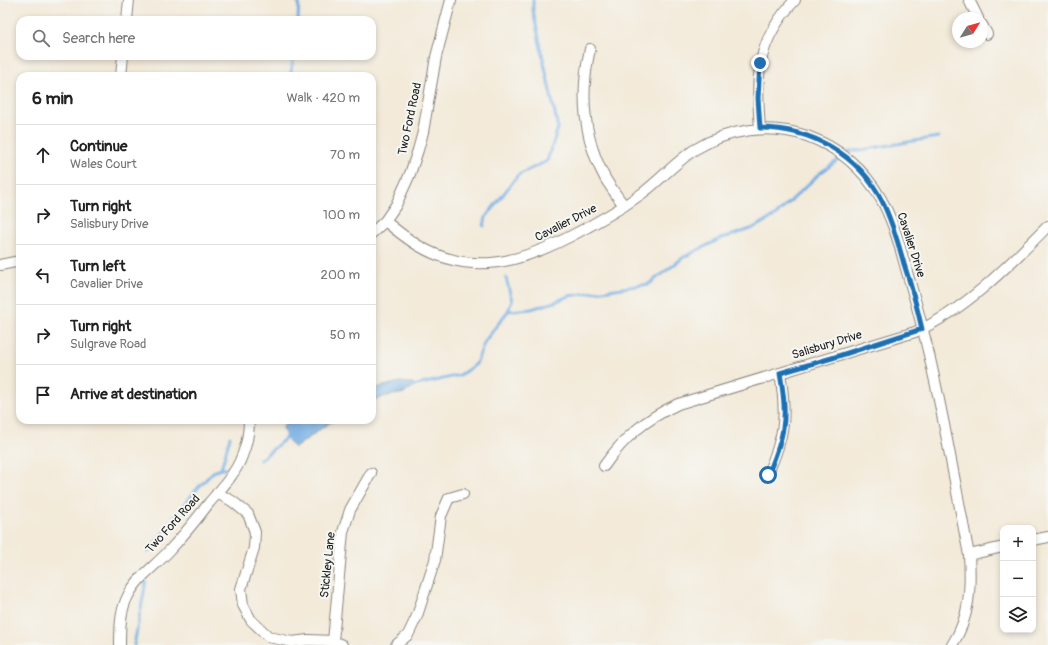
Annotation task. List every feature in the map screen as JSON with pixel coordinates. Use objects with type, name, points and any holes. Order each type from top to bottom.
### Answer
[{"type":"street","points":[[127,16],[129,0]]},
{"type":"street","name":"Two Ford Road","points":[[376,229],[385,221],[396,205],[418,150],[423,132],[436,57],[451,0]]},
{"type":"street","points":[[760,128],[758,75],[762,56],[769,36],[777,22],[794,0]]},
{"type":"street","points":[[968,0],[975,12]]},
{"type":"street","points":[[590,49],[584,84],[584,106],[590,142],[606,178],[624,206]]},
{"type":"street","points":[[121,72],[122,60]]},
{"type":"street","name":"Cavalier Drive","points":[[385,221],[410,241],[437,255],[463,262],[494,264],[529,256],[593,225],[645,191],[695,150],[726,136],[760,128],[787,130],[818,140],[844,155],[861,170],[881,200],[890,218],[918,309],[941,414],[969,556],[970,587],[966,612],[962,626],[952,645]]},
{"type":"street","name":"Salisbury Drive","points":[[604,466],[626,439],[645,422],[678,404],[696,397],[832,358],[922,329],[964,302],[992,280],[1048,226]]},
{"type":"street","points":[[0,265],[16,262]]},
{"type":"street","points":[[768,475],[779,446],[783,428],[783,392],[780,373]]},
{"type":"street","name":"Two Ford Road","points":[[120,645],[120,625],[123,611],[132,589],[141,577],[167,553],[181,537],[235,470],[242,457],[248,435],[249,424]]},
{"type":"street","name":"Stickley Lane","points":[[338,643],[343,532],[350,510],[371,473]]},
{"type":"street","points":[[218,493],[232,501],[248,514],[255,532],[254,548],[241,589],[243,605],[251,620],[269,637],[292,642],[308,640],[338,643]]},
{"type":"street","points":[[396,645],[408,635],[420,610],[435,560],[441,516],[449,498],[463,494]]},
{"type":"street","points":[[1036,539],[1048,537]]},
{"type":"street","points":[[969,556],[1000,548]]},
{"type":"water","points":[[400,382],[412,383],[415,385],[405,393],[386,396],[376,400],[376,388]]},
{"type":"water","points":[[285,424],[328,424],[295,448],[286,438],[283,427]]},
{"type":"waterway","points":[[298,16],[299,0]]},
{"type":"waterway","points":[[484,226],[486,217],[518,175],[547,161],[558,128],[533,11],[533,0]]},
{"type":"waterway","points":[[291,72],[293,60]]},
{"type":"waterway","points":[[849,152],[938,137]]},
{"type":"waterway","points":[[508,311],[531,309],[569,296],[649,284],[684,257],[720,239],[751,229],[775,216],[819,174],[838,160]]},
{"type":"waterway","points":[[413,386],[460,375],[476,364],[485,341],[508,311],[512,301],[506,278]]},
{"type":"waterway","points":[[221,469],[230,437]]},
{"type":"waterway","points":[[260,460],[286,438],[289,439]]},
{"type":"waterway","points":[[148,552],[196,490],[213,472],[226,469]]},
{"type":"waterway","points":[[134,645],[146,582]]},
{"type":"route","points":[[760,63],[758,75],[758,98],[760,128],[787,130],[818,140],[834,148],[861,170],[881,200],[890,218],[918,309],[922,329],[780,373],[783,392],[783,428],[779,446],[768,475]]}]
